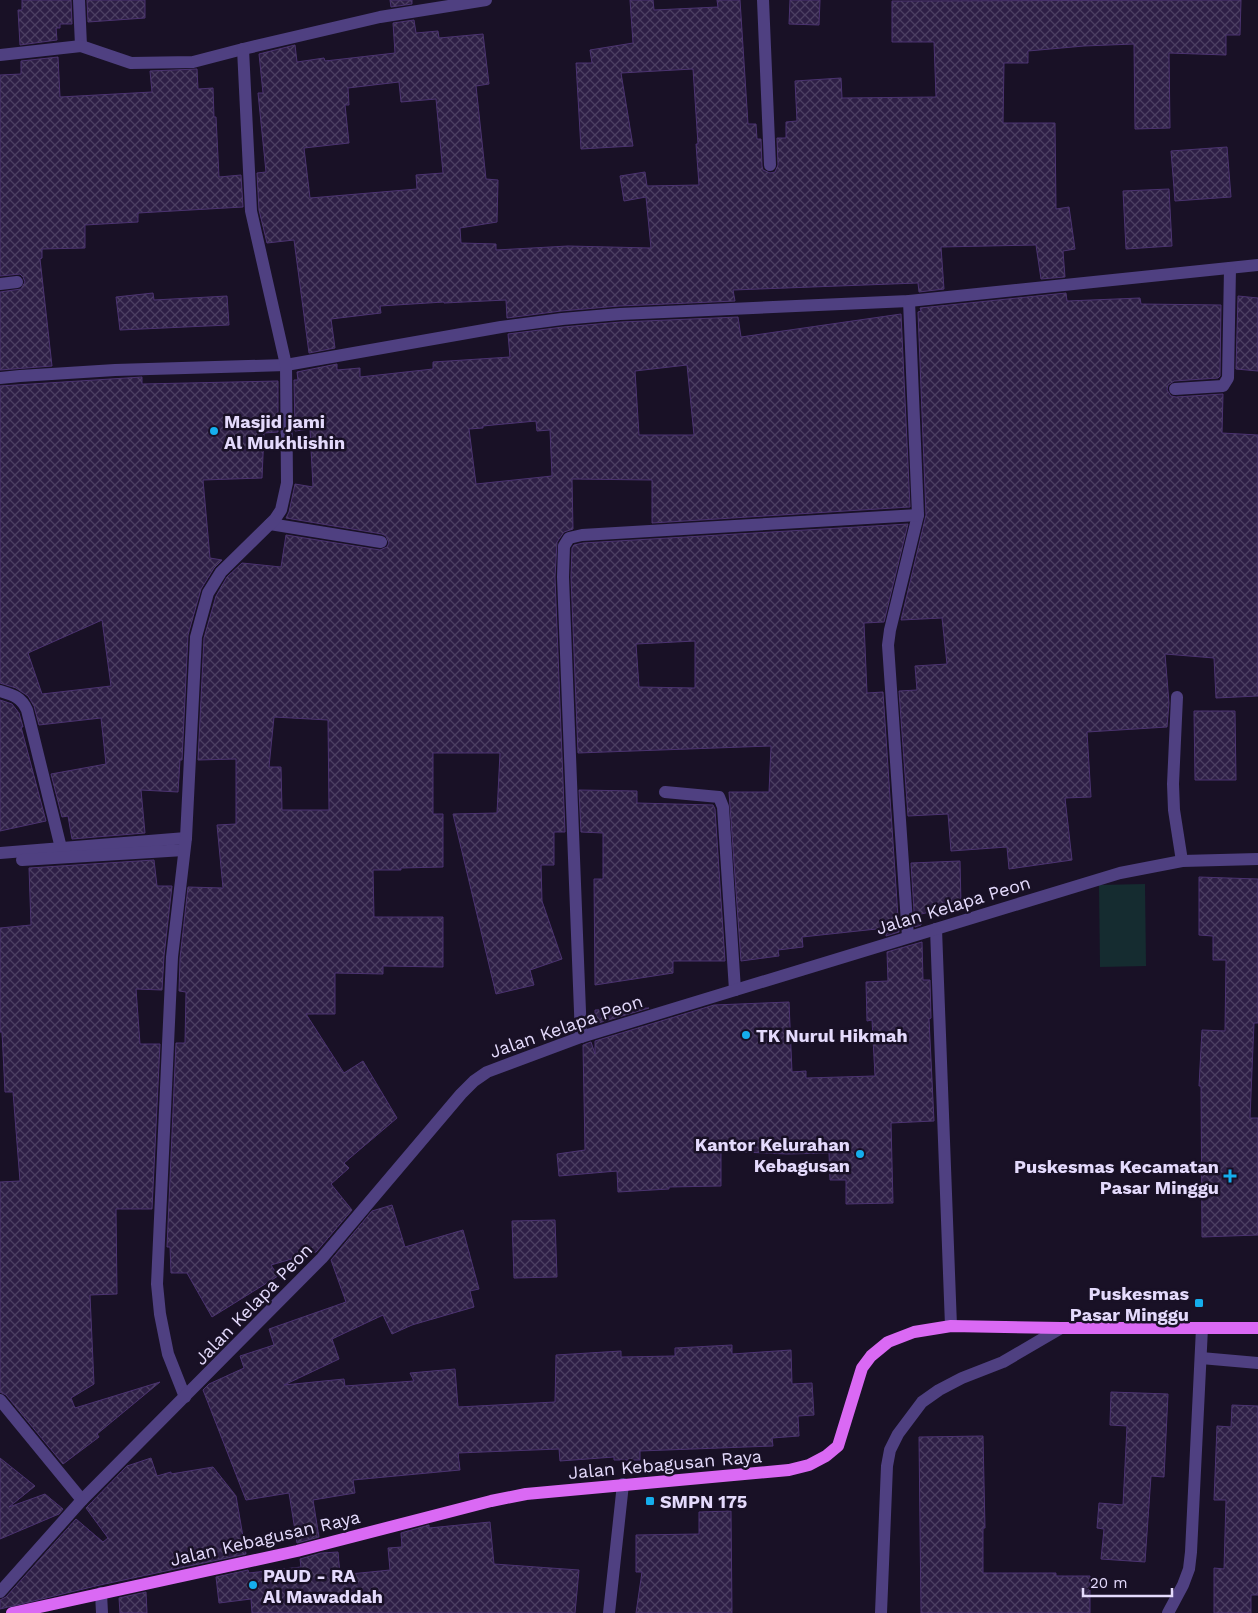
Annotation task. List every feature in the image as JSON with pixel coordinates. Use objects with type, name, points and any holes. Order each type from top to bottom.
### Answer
[{"type":"main road","name":"Jalan Kebagusan Raya","points":[[12,1613],[296,1550],[526,1494],[789,1470],[810,1465],[826,1456],[838,1446],[862,1368],[871,1356],[888,1342],[914,1332],[951,1326],[1258,1328]]},
{"type":"street","points":[[79,0],[81,46]]},
{"type":"street","points":[[0,54],[81,46],[131,63],[194,62],[243,48],[396,14],[486,0]]},
{"type":"street","points":[[763,0],[770,165]]},
{"type":"street","points":[[185,1398],[168,1354],[160,1314],[157,1284],[172,957],[185,844],[196,637],[208,593],[221,572],[270,524],[281,510],[287,483],[286,365],[251,211],[243,48]]},
{"type":"street","points":[[0,378],[115,370],[286,365],[501,327],[562,319],[620,314],[909,301],[1258,265]]},
{"type":"street","points":[[1175,389],[1223,386],[1226,384],[1228,378],[1230,268]]},
{"type":"street","points":[[0,284],[18,282]]},
{"type":"street","points":[[908,937],[888,646],[890,630],[918,515],[909,301]]},
{"type":"street","points":[[581,1037],[563,577],[564,546],[569,538],[582,535],[918,515]]},
{"type":"street","points":[[270,524],[381,542]]},
{"type":"street","points":[[0,690],[17,696],[24,702],[62,848]]},
{"type":"street","points":[[1176,697],[1174,802],[1182,861]]},
{"type":"street","points":[[665,792],[719,797],[724,807],[735,990]]},
{"type":"street","points":[[0,853],[62,848],[185,844]]},
{"type":"street","points":[[0,861],[185,844]]},
{"type":"street","name":"Jalan Kelapa Peon","points":[[0,1592],[82,1500],[322,1258],[474,1081],[487,1072],[581,1037],[1120,873],[1182,861],[1258,859]]},
{"type":"street","points":[[936,929],[951,1326]]},
{"type":"street","points":[[881,1613],[887,1466],[890,1450],[898,1434],[922,1402],[939,1390],[962,1378],[1003,1362],[1061,1328]]},
{"type":"street","points":[[1168,1613],[1189,1569],[1202,1328]]},
{"type":"street","points":[[1201,1358],[1258,1362]]},
{"type":"street","points":[[0,1400],[82,1500]]},
{"type":"street","points":[[609,1613],[623,1484]]},
{"type":"street","points":[[101,1593],[102,1613]]},
{"type":"green space","points":[[1145,884],[1146,966],[1100,967],[1099,885]]},
{"type":"building","points":[[22,0],[71,0],[72,24],[60,24],[60,28],[56,28],[57,40],[20,45],[18,10],[22,10]]},
{"type":"building","points":[[87,0],[145,0],[145,18],[88,22]]},
{"type":"building","points":[[390,0],[412,0],[412,4],[391,7]]},
{"type":"building","points":[[630,0],[653,0],[654,10],[718,7],[717,0],[740,0],[748,124],[756,124],[757,139],[761,139],[763,170],[770,173],[775,172],[778,165],[777,138],[786,138],[786,122],[797,121],[795,81],[841,78],[842,98],[936,97],[934,42],[892,42],[892,1],[1241,0],[1240,35],[1226,35],[1226,55],[1169,53],[1170,128],[1135,129],[1134,44],[1028,51],[1028,63],[1004,63],[1003,123],[1055,123],[1056,209],[1069,207],[1075,249],[1063,251],[1065,277],[1041,279],[1036,245],[941,247],[944,289],[919,292],[918,283],[733,290],[735,301],[619,306],[507,318],[506,300],[380,306],[381,313],[331,319],[335,348],[309,353],[294,240],[267,243],[259,210],[257,173],[266,172],[258,93],[263,93],[259,54],[295,45],[297,62],[324,58],[325,61],[395,53],[393,23],[414,20],[416,33],[438,31],[439,38],[483,34],[489,84],[476,86],[486,179],[498,180],[497,222],[460,228],[461,243],[496,244],[496,250],[568,246],[651,248],[646,197],[624,201],[620,176],[645,172],[647,186],[699,185],[693,69],[621,73],[633,146],[581,149],[576,63],[592,63],[590,50],[633,43]],"holes":[[[399,82],[401,102],[436,99],[443,173],[416,175],[417,189],[310,198],[304,148],[349,143],[345,105],[349,105],[348,88]]]},
{"type":"building","points":[[790,0],[820,0],[819,25],[789,24]]},
{"type":"building","points":[[58,57],[60,97],[152,92],[150,71],[197,69],[198,89],[213,88],[219,177],[241,175],[243,207],[138,213],[138,222],[85,225],[85,248],[42,249],[42,258],[40,259],[52,366],[0,370],[0,292],[21,289],[25,282],[20,274],[0,276],[0,75],[21,74],[21,61]]},
{"type":"building","points":[[1227,147],[1231,197],[1175,201],[1171,151]]},
{"type":"building","points":[[1169,189],[1172,246],[1126,249],[1123,191]]},
{"type":"building","points":[[153,293],[154,300],[227,296],[229,325],[120,330],[116,297]]},
{"type":"building","points":[[1066,293],[1067,301],[1140,298],[1141,304],[1221,305],[1220,376],[1218,378],[1174,381],[1168,385],[1167,390],[1171,396],[1176,397],[1223,394],[1222,433],[1258,435],[1258,696],[1216,698],[1214,658],[1165,654],[1169,703],[1167,727],[1087,732],[1091,797],[1065,798],[1072,860],[1009,869],[1007,847],[951,851],[948,814],[908,816],[899,691],[917,690],[915,666],[947,664],[942,618],[901,620],[926,515],[918,312],[921,311],[920,308]]},
{"type":"building","points":[[1238,296],[1258,298],[1258,371],[1236,369]]},
{"type":"building","points":[[901,314],[910,507],[652,523],[652,480],[572,479],[573,529],[564,532],[557,542],[555,577],[565,832],[554,832],[554,865],[541,865],[542,901],[562,959],[530,970],[534,985],[496,994],[453,814],[497,813],[500,753],[433,753],[433,814],[443,814],[443,867],[373,870],[374,917],[443,917],[443,967],[383,966],[383,974],[335,973],[335,1014],[306,1014],[344,1073],[363,1061],[397,1118],[344,1163],[349,1168],[331,1184],[352,1210],[316,1252],[271,1265],[278,1276],[212,1317],[187,1273],[171,1273],[170,1247],[167,1247],[176,1043],[185,1043],[186,992],[179,991],[180,958],[188,887],[223,888],[217,825],[236,824],[236,759],[198,760],[204,638],[216,596],[227,577],[242,563],[281,567],[286,535],[380,550],[387,547],[389,543],[386,536],[382,534],[286,518],[295,484],[313,487],[310,429],[295,431],[294,380],[298,380],[297,372],[337,364],[337,370],[360,368],[360,377],[433,369],[433,362],[510,357],[508,334],[621,322],[738,317],[741,337]],"holes":[[[687,365],[694,435],[639,435],[635,371]],[[536,421],[537,431],[550,430],[552,476],[476,484],[469,429],[483,428],[483,426]],[[274,717],[328,720],[329,810],[282,810],[281,767],[269,767]]]},
{"type":"building","points":[[142,377],[142,384],[278,381],[278,432],[264,433],[262,478],[203,480],[210,558],[222,560],[214,568],[201,589],[188,635],[182,760],[180,760],[178,792],[141,790],[145,833],[72,839],[68,816],[62,817],[51,774],[106,764],[101,718],[39,725],[34,706],[28,696],[16,688],[0,683],[0,386]],"holes":[[[102,620],[111,686],[42,694],[28,653]]]},
{"type":"building","points":[[908,524],[884,622],[864,623],[867,693],[883,692],[899,932],[886,936],[886,928],[802,937],[803,947],[778,950],[779,956],[741,961],[729,792],[769,792],[771,746],[578,753],[571,577],[572,548],[574,545]],"holes":[[[695,641],[695,688],[639,687],[636,644]]]},
{"type":"building","points":[[0,700],[12,704],[19,713],[46,821],[0,831]]},
{"type":"building","points":[[1194,711],[1235,711],[1236,780],[1195,780]]},
{"type":"building","points":[[579,790],[637,791],[637,803],[713,805],[715,809],[725,961],[673,961],[673,973],[595,985],[594,879],[603,879],[603,833],[581,832]]},
{"type":"building","points":[[154,860],[157,886],[172,886],[162,990],[136,989],[140,1044],[160,1044],[152,1209],[116,1209],[117,1294],[90,1295],[94,1384],[71,1398],[75,1408],[160,1382],[97,1434],[99,1437],[63,1464],[6,1395],[0,1392],[0,1182],[20,1181],[13,1092],[5,1092],[2,1032],[0,1032],[0,928],[31,925],[29,868]]},
{"type":"building","points":[[960,861],[961,905],[921,914],[921,925],[915,927],[911,863]]},
{"type":"building","points":[[1199,877],[1258,879],[1258,1023],[1254,1023],[1250,1118],[1258,1118],[1258,1235],[1202,1237],[1201,1086],[1199,1086],[1202,1030],[1225,1031],[1226,960],[1213,960],[1213,936],[1199,935]]},
{"type":"building","points":[[922,942],[923,980],[930,980],[931,1018],[929,1019],[934,1121],[891,1123],[893,1203],[846,1204],[846,1180],[830,1180],[829,1153],[787,1154],[721,1151],[721,1186],[669,1187],[669,1189],[618,1192],[617,1171],[559,1176],[557,1154],[585,1150],[583,1045],[591,1042],[595,1054],[595,1041],[714,1005],[789,1002],[792,1072],[806,1071],[806,1078],[875,1076],[872,1020],[867,1021],[866,982],[888,981],[887,952]]},
{"type":"building","points":[[649,1008],[595,1024],[595,1010]]},
{"type":"building","points":[[392,1205],[405,1247],[463,1230],[479,1289],[470,1291],[474,1307],[412,1325],[392,1334],[383,1315],[332,1339],[339,1359],[284,1385],[344,1379],[345,1386],[414,1381],[410,1373],[455,1369],[458,1407],[555,1402],[556,1355],[621,1351],[621,1357],[675,1356],[675,1348],[732,1345],[732,1354],[791,1350],[792,1384],[812,1383],[814,1415],[798,1416],[799,1436],[772,1438],[773,1446],[640,1451],[640,1460],[614,1460],[614,1457],[560,1461],[559,1449],[458,1453],[460,1470],[353,1480],[355,1493],[313,1500],[319,1537],[297,1543],[289,1493],[246,1500],[203,1390],[209,1384],[244,1368],[240,1356],[274,1345],[269,1329],[346,1302],[331,1260],[372,1211]]},
{"type":"building","points":[[555,1220],[557,1277],[514,1278],[512,1221]]},
{"type":"building","points":[[1111,1392],[1168,1394],[1164,1477],[1151,1476],[1145,1562],[1101,1559],[1104,1529],[1097,1528],[1099,1503],[1123,1505],[1127,1426],[1110,1425]]},
{"type":"building","points":[[1232,1405],[1258,1406],[1258,1595],[1251,1595],[1251,1613],[1214,1613],[1214,1568],[1224,1569],[1226,1500],[1214,1500],[1217,1426],[1231,1427]]},
{"type":"building","points":[[983,1436],[985,1528],[983,1528],[983,1573],[1056,1573],[1056,1576],[1090,1576],[1090,1613],[921,1613],[919,1437]]},
{"type":"building","points":[[0,1458],[35,1486],[9,1507],[45,1494],[63,1509],[59,1514],[0,1539]]},
{"type":"building","points":[[151,1458],[157,1476],[171,1472],[171,1474],[213,1467],[236,1496],[246,1554],[100,1585],[0,1609],[0,1600],[6,1597],[76,1519],[103,1542],[108,1538],[86,1508],[127,1466]]},
{"type":"building","points":[[731,1511],[732,1613],[636,1613],[642,1572],[636,1572],[636,1535],[699,1534],[699,1512]]},
{"type":"building","points":[[490,1522],[494,1564],[579,1570],[575,1613],[252,1613],[251,1599],[219,1603],[216,1577],[248,1570],[249,1573],[301,1567],[300,1559],[321,1553],[338,1552],[340,1575],[390,1570],[388,1548],[402,1547],[401,1533],[429,1525],[429,1528]]},
{"type":"building","points":[[146,1592],[147,1613],[120,1613],[119,1598]]},
{"type":"place","name":"Masjid jami Al Mukhlishin","points":[[214,431]]},
{"type":"place","name":"TK Nurul Hikmah","points":[[746,1035]]},
{"type":"place","name":"Kantor Kelurahan Kebagusan","points":[[860,1154]]},
{"type":"place","name":"Puskesmas Kecamatan Pasar Minggu","points":[[1230,1176]]},
{"type":"place","name":"Puskesmas Pasar Minggu","points":[[1199,1303]]},
{"type":"place","name":"SMPN 175","points":[[650,1501]]},
{"type":"place","name":"PAUD - RA Al Mawaddah","points":[[253,1585]]}]
